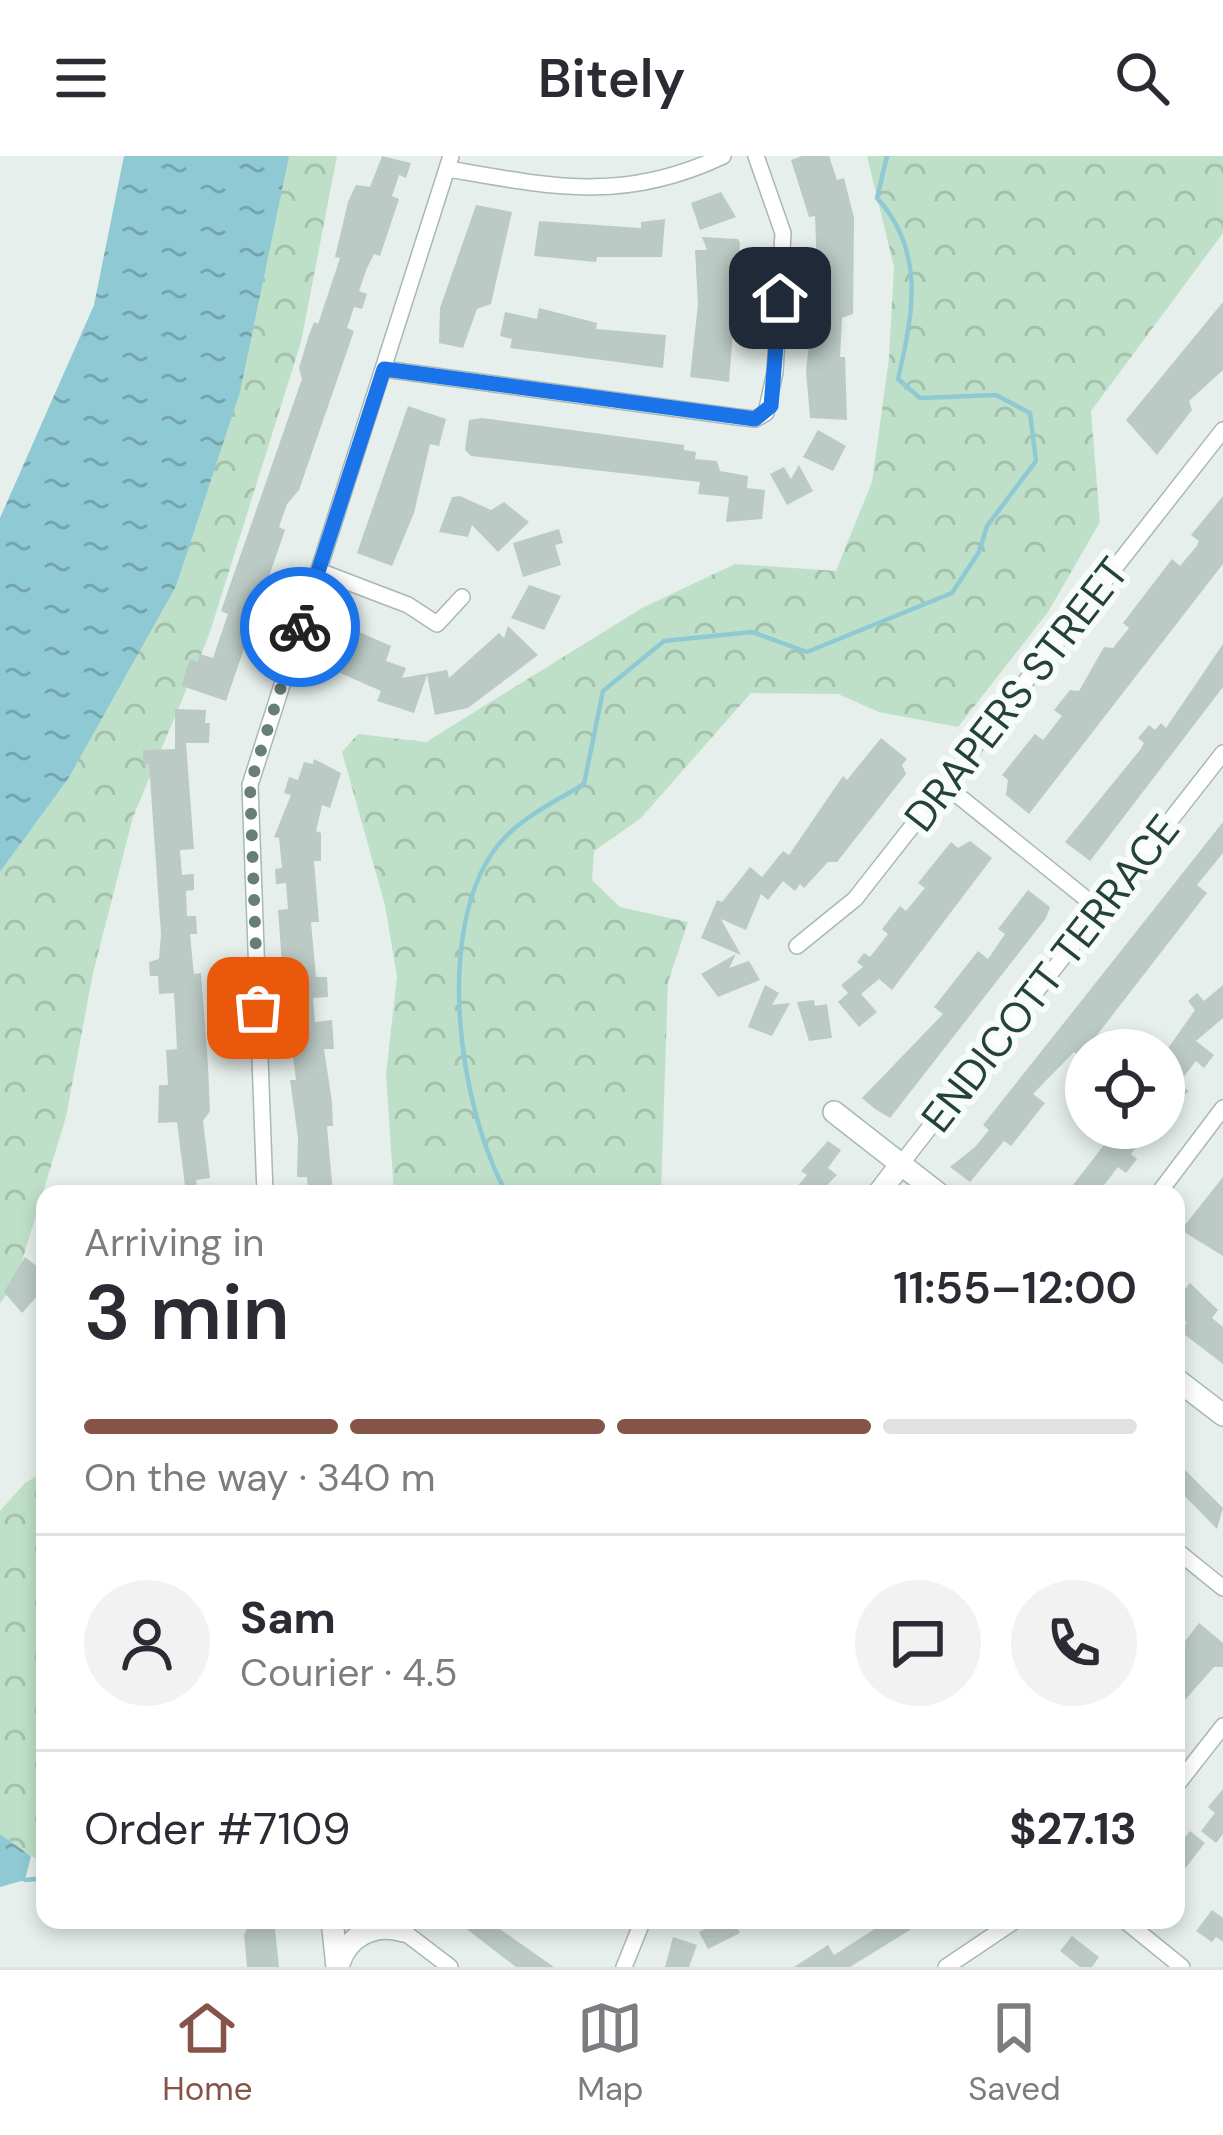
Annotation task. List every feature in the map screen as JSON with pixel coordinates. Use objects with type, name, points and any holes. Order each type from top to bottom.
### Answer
[{"type":"street","points":[[265,1185],[250,785],[450,162],[551,187],[606,190],[644,185],[723,156]]},
{"type":"street","points":[[384,369],[737,417],[766,413],[776,372],[782,233],[756,156]]},
{"type":"street","name":"DRAPERS STREET","points":[[797,946],[855,899],[1223,430]]},
{"type":"street","points":[[319,571],[408,605],[437,624],[462,597]]},
{"type":"street","name":"ENDICOTT TERRACE","points":[[885,1185],[1223,753]]},
{"type":"street","points":[[944,785],[1100,910]]},
{"type":"street","points":[[1165,1185],[1223,1108]]},
{"type":"street","points":[[834,1112],[928,1185]]},
{"type":"street","points":[[1185,1385],[1223,1415]]},
{"type":"street","points":[[1185,1557],[1223,1588]]},
{"type":"street","points":[[1185,1775],[1223,1726]]},
{"type":"street","points":[[333,1929],[337,1967]]},
{"type":"street","points":[[337,1967],[345,1948],[364,1933],[379,1929]]},
{"type":"street","points":[[401,1929],[450,1967]]},
{"type":"street","points":[[624,1967],[639,1929]]},
{"type":"street","points":[[946,1967],[1003,1929]]},
{"type":"street","points":[[1135,1929],[1182,1967]]},
{"type":"green space","points":[[289,156],[337,156],[301,342],[209,635],[133,817],[93,973],[66,1117],[45,1185],[36,1185],[36,1215],[15,1284],[0,1303],[0,872],[68,779]]},
{"type":"green space","points":[[867,156],[1223,156],[1223,233],[1091,411],[1100,522],[1048,612],[958,727],[879,712],[838,694],[751,693],[640,819],[594,851],[592,880],[620,907],[688,922],[668,982],[661,1185],[393,1185],[386,1074],[397,977],[385,905],[342,752],[358,734],[426,742],[642,608],[735,564],[836,571],[872,482],[889,358],[894,267]]},
{"type":"green space","points":[[36,1476],[36,1859],[0,1834],[0,1511]]},
{"type":"water","points":[[124,156],[289,156],[240,392],[176,586],[68,779],[0,872],[0,518],[94,305]]},
{"type":"water","points":[[0,1834],[31,1856],[25,1880],[0,1887]]},
{"type":"building","points":[[382,156],[411,163],[406,178],[399,175],[392,196],[399,199],[380,256],[374,254],[359,291],[367,294],[362,309],[354,307],[347,328],[354,331],[299,490],[287,504],[279,527],[285,530],[226,701],[182,686],[185,673],[190,659],[197,662],[200,654],[213,658],[228,614],[221,611],[302,379],[299,368],[309,335],[314,322],[318,324],[340,258],[335,257],[348,202],[356,185],[370,187]]},
{"type":"building","points":[[829,156],[837,180],[844,178],[854,218],[853,314],[842,318],[840,357],[845,357],[847,420],[810,418],[806,371],[817,271],[815,216],[809,217],[791,160]]},
{"type":"building","points":[[721,192],[736,217],[700,230],[691,203]]},
{"type":"building","points":[[476,205],[512,212],[491,304],[477,309],[463,348],[439,343],[440,308]]},
{"type":"building","points":[[665,219],[662,257],[597,257],[596,262],[534,256],[539,221],[641,228],[641,222]]},
{"type":"building","points":[[702,237],[738,239],[740,243],[729,382],[690,377],[698,304],[695,250],[707,250]]},
{"type":"building","points":[[1223,302],[1223,370],[1189,401],[1192,410],[1157,455],[1126,420]]},
{"type":"building","points":[[539,308],[597,323],[596,329],[666,335],[663,368],[510,348],[512,339],[500,336],[505,312],[537,319]]},
{"type":"building","points":[[408,406],[446,419],[439,446],[430,444],[414,513],[392,566],[357,553]]},
{"type":"building","points":[[469,420],[684,445],[684,450],[696,452],[695,459],[717,461],[720,471],[748,476],[747,488],[765,490],[762,519],[726,522],[729,497],[698,494],[700,482],[471,456],[465,450]]},
{"type":"building","points":[[818,430],[846,446],[833,471],[803,457]]},
{"type":"building","points":[[799,465],[813,491],[787,505],[770,474],[784,467],[791,479]]},
{"type":"building","points":[[1223,496],[1223,564],[1029,814],[1006,795],[1008,780],[1002,775],[1035,734],[1043,740],[1062,716],[1054,710],[1070,690],[1079,691],[1104,647],[1113,648],[1129,628],[1123,623],[1172,559],[1180,566],[1196,547],[1199,541],[1191,535]]},
{"type":"building","points":[[452,497],[491,510],[504,502],[529,522],[498,552],[472,525],[468,537],[439,532]]},
{"type":"building","points":[[559,529],[563,543],[555,545],[561,565],[523,577],[513,543]]},
{"type":"building","points":[[529,585],[561,596],[544,630],[511,618]]},
{"type":"building","points":[[343,625],[391,646],[386,661],[406,668],[402,678],[447,670],[449,678],[499,633],[504,638],[508,626],[538,655],[468,708],[435,715],[427,675],[414,713],[377,701],[381,691],[313,661],[327,626],[341,630]]},
{"type":"building","points":[[1223,644],[1223,687],[1090,861],[1065,842],[1140,750],[1144,743],[1138,738],[1149,725],[1155,730],[1161,723],[1166,728]]},
{"type":"building","points":[[175,709],[206,710],[209,743],[186,743],[194,849],[180,850],[182,875],[194,874],[194,890],[186,891],[187,916],[196,916],[197,934],[190,934],[194,974],[201,973],[208,1065],[210,1111],[203,1121],[210,1178],[196,1180],[197,1185],[185,1185],[177,1122],[158,1123],[159,1085],[168,1085],[166,1050],[177,1049],[174,993],[159,994],[158,976],[150,976],[149,962],[159,959],[161,934],[149,764],[143,765],[143,750],[175,749]]},
{"type":"building","points":[[881,738],[907,759],[902,765],[906,774],[837,862],[828,862],[804,888],[800,884],[795,891],[783,881],[768,900],[761,894],[746,930],[721,919],[741,955],[701,938],[717,900],[722,902],[750,867],[762,877],[783,851],[789,855],[843,776],[847,780]]},
{"type":"building","points":[[314,759],[341,773],[330,808],[322,805],[316,831],[321,833],[321,861],[314,861],[319,922],[311,922],[316,977],[327,977],[328,997],[313,998],[315,1022],[332,1020],[334,1049],[324,1049],[332,1102],[333,1126],[327,1126],[332,1185],[307,1185],[307,1177],[297,1177],[298,1138],[290,1080],[296,1080],[284,991],[291,991],[289,964],[282,964],[278,910],[288,909],[286,883],[276,884],[275,869],[282,868],[279,838],[274,837],[291,795],[284,793],[289,777],[298,780],[304,762],[313,764]]},
{"type":"building","points":[[1223,822],[1223,853],[1197,885],[1207,893],[1102,1029],[1065,1029],[1065,1061],[1033,1094],[1045,1103],[1011,1146],[1004,1141],[970,1182],[950,1167],[989,1130],[983,1125]]},
{"type":"building","points":[[970,841],[992,858],[892,990],[879,979],[861,994],[877,1012],[859,1027],[838,1002],[848,993],[841,985],[863,967],[857,962],[864,953],[870,957],[888,934],[882,929],[900,906],[906,911],[925,888],[918,883],[951,842],[958,848]]},
{"type":"building","points":[[1028,890],[1050,907],[1046,918],[890,1118],[875,1109],[862,1098],[943,1014],[934,1007],[978,951],[988,959],[1005,934],[998,929]]},
{"type":"building","points":[[736,954],[729,968],[749,961],[760,980],[718,997],[701,974]]},
{"type":"building","points":[[765,985],[779,993],[772,1005],[790,1003],[772,1036],[748,1027]]},
{"type":"building","points":[[1223,985],[1223,1018],[1196,1041],[1214,1055],[1204,1068],[1196,1061],[1185,1075],[1182,1029],[1195,1010],[1188,1001],[1197,993],[1204,1001]]},
{"type":"building","points":[[814,1000],[815,1006],[827,1004],[832,1038],[809,1041],[797,1002]]},
{"type":"building","points":[[828,1141],[841,1150],[828,1168],[837,1175],[827,1185],[799,1185],[807,1175],[801,1171]]},
{"type":"building","points":[[1101,1149],[1135,1149],[1131,1154],[1137,1159],[1126,1173],[1118,1167],[1104,1185],[1073,1185]]},
{"type":"building","points":[[1223,1177],[1223,1256],[1185,1232],[1185,1225]]},
{"type":"building","points":[[25,1257],[36,1266],[36,1297],[22,1313],[4,1292]]},
{"type":"building","points":[[1190,1283],[1218,1310],[1212,1318],[1223,1327],[1223,1364],[1185,1335],[1185,1287]]},
{"type":"building","points":[[1185,1470],[1223,1508],[1217,1529],[1185,1496]]},
{"type":"building","points":[[1199,1623],[1223,1643],[1223,1667],[1214,1667],[1185,1700],[1185,1641]]},
{"type":"building","points":[[1223,1789],[1223,1834],[1216,1843],[1201,1831],[1215,1813],[1208,1807]]},
{"type":"building","points":[[1190,1831],[1205,1843],[1185,1869],[1185,1837]]},
{"type":"building","points":[[1212,1910],[1223,1918],[1223,1942],[1216,1937],[1212,1942],[1196,1931]]},
{"type":"building","points":[[247,1929],[275,1929],[279,1967],[247,1967]]},
{"type":"building","points":[[467,1929],[500,1929],[554,1967],[516,1967]]},
{"type":"building","points":[[738,1929],[740,1933],[708,1949],[699,1932]]},
{"type":"building","points":[[875,1929],[911,1929],[850,1967],[794,1967],[828,1945],[834,1955]]},
{"type":"building","points":[[1072,1936],[1099,1957],[1092,1967],[1080,1967],[1060,1951]]},
{"type":"building","points":[[673,1937],[697,1945],[689,1967],[665,1967]]},
{"type":"waterway","points":[[503,1185],[476,1116],[466,1069],[459,972],[464,926],[476,884],[504,838],[536,812],[584,784],[603,691],[664,641],[752,632],[807,652],[952,593],[979,552],[987,526],[1036,461],[1030,413],[996,395],[920,398],[898,379],[912,284],[903,240],[877,198],[887,156]]},
{"type":"waterway","points":[[25,1880],[36,1879]]},
{"type":"way so far","points":[[258,1008],[250,785],[300,627]]},
{"type":"route","points":[[300,627],[384,369],[755,419],[771,406],[780,298]]}]
